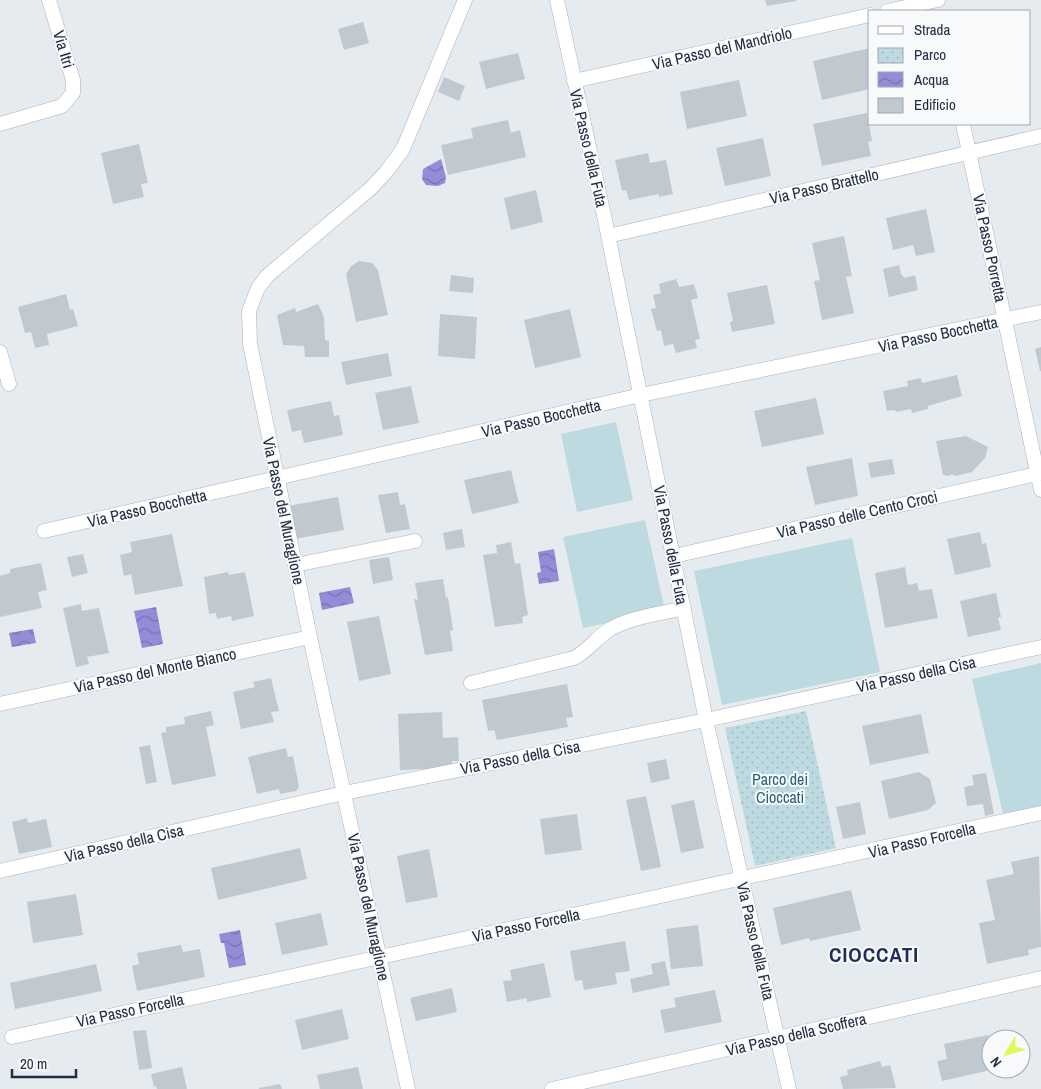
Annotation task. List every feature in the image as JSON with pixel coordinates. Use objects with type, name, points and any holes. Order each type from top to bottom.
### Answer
[{"type":"street","name":"Via Itri","points":[[0,124],[57,108],[71,98],[73,93],[74,80],[49,0]]},
{"type":"street","name":"Via Passo del Muraglione","points":[[408,1089],[277,478],[248,335],[249,311],[253,298],[268,276],[370,189],[398,157],[412,130],[465,0]]},
{"type":"street","name":"Via Passo della Futa","points":[[558,0],[674,556],[706,720],[789,1089]]},
{"type":"street","points":[[892,10],[937,0]]},
{"type":"street","name":"Via Passo del Mandriolo","points":[[574,81],[868,15]]},
{"type":"street","name":"Via Passo Porretta","points":[[963,125],[1039,473],[1041,490]]},
{"type":"street","name":"Via Passo Brattello","points":[[608,236],[1041,136]]},
{"type":"street","name":"Via Passo Bocchetta","points":[[44,532],[640,395],[1041,312]]},
{"type":"street","points":[[0,352],[9,384]]},
{"type":"street","name":"Via Passo delle Cento Croci","points":[[674,556],[1039,473]]},
{"type":"street","points":[[295,565],[415,541]]},
{"type":"street","points":[[471,683],[569,660],[584,652],[603,634],[618,625],[684,608]]},
{"type":"street","name":"Via Passo del Monte Bianco","points":[[0,704],[310,637]]},
{"type":"street","name":"Via Passo della Cisa","points":[[0,871],[344,793],[706,720],[1041,647]]},
{"type":"street","name":"Via Passo Forcella","points":[[12,1036],[743,880],[1041,813]]},
{"type":"street","name":"Via Passo della Scoffera","points":[[552,1089],[1041,978]]},
{"type":"green space","points":[[616,422],[633,500],[577,512],[561,434]]},
{"type":"green space","points":[[645,520],[665,611],[583,628],[563,537]]},
{"type":"green space","points":[[852,538],[880,672],[722,705],[694,571]]},
{"type":"green space","points":[[1041,663],[1041,806],[1003,814],[972,679]]},
{"type":"green space","name":"Parco dei Cioccati","points":[[806,711],[836,848],[755,866],[725,728]]},
{"type":"water","points":[[441,159],[446,177],[445,183],[438,186],[426,185],[422,179],[423,169]]},
{"type":"water","points":[[554,549],[559,581],[539,584],[537,573],[541,572],[538,552]]},
{"type":"water","points":[[350,587],[354,603],[322,610],[319,593]]},
{"type":"water","points":[[156,607],[163,644],[142,648],[134,611]]},
{"type":"water","points":[[33,629],[36,643],[12,647],[9,633]]},
{"type":"water","points":[[240,930],[246,965],[229,968],[224,943],[221,943],[219,934]]},
{"type":"building","points":[[765,0],[796,0],[796,1],[767,6]]},
{"type":"building","points":[[363,22],[369,43],[344,50],[338,29]]},
{"type":"building","points":[[868,48],[868,89],[822,100],[813,61]]},
{"type":"building","points":[[518,53],[525,79],[486,89],[479,62]]},
{"type":"building","points":[[444,77],[465,86],[459,101],[438,92]]},
{"type":"building","points":[[739,80],[747,116],[687,129],[680,92]]},
{"type":"building","points":[[867,113],[872,141],[868,142],[871,156],[822,166],[813,124]]},
{"type":"building","points":[[508,120],[511,133],[520,130],[526,157],[448,175],[441,145],[473,138],[471,128]]},
{"type":"building","points":[[763,138],[771,176],[725,186],[716,148]]},
{"type":"building","points":[[139,144],[148,183],[141,184],[144,197],[113,204],[101,153]]},
{"type":"building","points":[[648,153],[650,163],[666,160],[673,194],[659,197],[659,194],[629,200],[626,190],[622,191],[615,160]]},
{"type":"building","points":[[536,190],[543,222],[511,230],[504,198]]},
{"type":"building","points":[[926,209],[935,252],[916,256],[913,245],[893,250],[886,218]]},
{"type":"building","points":[[844,236],[852,276],[846,277],[854,313],[822,320],[814,281],[820,280],[812,243]]},
{"type":"building","points":[[359,261],[372,263],[378,270],[388,315],[356,322],[346,274],[351,266]]},
{"type":"building","points":[[899,265],[901,274],[905,278],[915,275],[918,290],[889,297],[883,269]]},
{"type":"building","points":[[451,275],[474,278],[473,293],[449,291]]},
{"type":"building","points":[[676,279],[679,287],[694,284],[698,298],[691,300],[700,339],[695,340],[697,348],[676,353],[673,344],[664,346],[661,330],[657,331],[651,309],[656,308],[653,295],[661,293],[659,284]]},
{"type":"building","points":[[767,285],[775,324],[732,332],[730,322],[733,321],[727,293]]},
{"type":"building","points":[[66,294],[70,310],[73,309],[78,326],[47,334],[49,345],[35,348],[31,332],[25,333],[18,307]]},
{"type":"building","points":[[318,304],[324,317],[325,340],[329,341],[329,357],[305,357],[304,346],[283,345],[277,315],[295,308],[296,312]]},
{"type":"building","points":[[570,309],[581,357],[535,368],[524,320]]},
{"type":"building","points":[[440,314],[477,317],[475,359],[438,356]]},
{"type":"building","points":[[1041,347],[1041,371],[1040,371],[1035,349]]},
{"type":"building","points":[[388,353],[392,376],[346,385],[341,362]]},
{"type":"building","points":[[957,375],[962,396],[912,413],[911,409],[896,412],[895,410],[887,411],[883,391],[908,386],[907,381],[921,378],[922,383]]},
{"type":"building","points":[[411,386],[419,423],[383,430],[375,393]]},
{"type":"building","points":[[816,398],[824,434],[762,447],[754,411]]},
{"type":"building","points":[[331,401],[334,416],[339,415],[343,435],[304,443],[301,430],[292,432],[287,410]]},
{"type":"building","points":[[966,436],[988,447],[985,458],[972,472],[956,476],[951,474],[950,476],[943,475],[936,441]]},
{"type":"building","points":[[852,458],[858,496],[815,505],[806,467]]},
{"type":"building","points":[[892,459],[895,474],[871,478],[868,463]]},
{"type":"building","points":[[511,470],[519,503],[472,514],[464,480]]},
{"type":"building","points":[[398,492],[400,505],[405,504],[410,529],[386,533],[378,495]]},
{"type":"building","points":[[338,497],[344,530],[295,539],[288,506]]},
{"type":"building","points":[[462,529],[465,547],[446,550],[443,533]]},
{"type":"building","points":[[980,532],[982,544],[986,543],[991,567],[955,575],[947,539]]},
{"type":"building","points":[[172,534],[183,586],[135,595],[131,574],[124,576],[120,555],[132,552],[130,542]]},
{"type":"building","points":[[511,542],[515,564],[520,563],[528,615],[522,617],[523,623],[495,627],[483,555],[497,553],[496,545]]},
{"type":"building","points":[[83,554],[88,573],[72,577],[67,557]]},
{"type":"building","points":[[389,557],[393,580],[373,584],[369,560]]},
{"type":"building","points":[[41,563],[47,590],[38,592],[42,608],[0,617],[0,576],[10,573],[10,569]]},
{"type":"building","points":[[905,567],[908,585],[917,583],[919,591],[932,589],[938,618],[885,628],[875,573]]},
{"type":"building","points":[[228,572],[229,575],[245,572],[254,616],[232,621],[231,616],[217,619],[216,613],[209,614],[204,577]]},
{"type":"building","points":[[443,579],[453,630],[450,631],[453,651],[425,655],[414,599],[418,600],[415,583]]},
{"type":"building","points":[[996,593],[1001,617],[998,618],[1001,630],[968,637],[960,601]]},
{"type":"building","points":[[81,604],[82,611],[99,608],[109,653],[87,657],[89,664],[76,667],[63,608]]},
{"type":"building","points":[[379,616],[391,674],[359,681],[347,622]]},
{"type":"building","points":[[271,678],[279,711],[271,712],[274,722],[241,729],[233,692],[255,687],[253,682]]},
{"type":"building","points":[[567,684],[573,717],[566,718],[568,727],[497,740],[494,730],[488,731],[482,700]]},
{"type":"building","points":[[211,711],[214,725],[206,727],[216,776],[172,785],[161,733],[166,732],[166,727],[185,724],[184,717]]},
{"type":"building","points":[[442,712],[443,738],[458,737],[459,761],[452,761],[452,768],[400,770],[398,714]]},
{"type":"building","points":[[921,714],[929,753],[870,765],[862,726]]},
{"type":"building","points":[[150,745],[157,782],[146,784],[139,747]]},
{"type":"building","points":[[286,748],[288,757],[293,756],[299,787],[296,791],[280,794],[279,789],[257,794],[248,757]]},
{"type":"building","points":[[666,759],[670,779],[651,783],[647,763]]},
{"type":"building","points":[[919,772],[930,779],[936,803],[928,810],[889,819],[881,781]]},
{"type":"building","points":[[986,773],[994,814],[985,816],[983,804],[967,806],[964,787],[974,785],[972,775]]},
{"type":"building","points":[[646,796],[661,867],[641,871],[626,800]]},
{"type":"building","points":[[694,800],[704,848],[681,853],[671,805]]},
{"type":"building","points":[[860,802],[866,834],[843,839],[836,807]]},
{"type":"building","points":[[577,814],[582,850],[545,855],[540,819]]},
{"type":"building","points":[[27,818],[28,823],[46,819],[52,847],[19,854],[12,822]]},
{"type":"building","points":[[300,848],[307,879],[218,900],[211,868]]},
{"type":"building","points":[[429,849],[438,897],[406,903],[397,856]]},
{"type":"building","points":[[1039,856],[1041,947],[1028,950],[1029,955],[987,964],[979,923],[995,920],[986,880],[1014,874],[1011,862]]},
{"type":"building","points":[[851,890],[861,930],[810,941],[809,938],[781,945],[773,908]]},
{"type":"building","points":[[76,894],[83,935],[33,943],[27,902]]},
{"type":"building","points":[[321,913],[328,945],[282,955],[275,923]]},
{"type":"building","points":[[698,925],[703,966],[671,969],[666,929]]},
{"type":"building","points":[[625,941],[630,971],[615,973],[617,984],[584,990],[582,980],[575,981],[570,951]]},
{"type":"building","points":[[181,945],[183,952],[200,949],[205,977],[137,991],[132,966],[139,964],[137,953]]},
{"type":"building","points":[[665,961],[670,985],[633,993],[630,979],[653,974],[651,964]]},
{"type":"building","points":[[544,963],[551,997],[527,1002],[527,998],[507,1002],[503,981],[512,980],[510,970]]},
{"type":"building","points":[[96,964],[102,991],[15,1009],[10,983]]},
{"type":"building","points":[[452,988],[457,1012],[416,1021],[410,998]]},
{"type":"building","points":[[715,990],[722,1022],[665,1033],[660,1010],[676,1007],[674,998]]},
{"type":"building","points":[[342,1009],[349,1039],[302,1050],[295,1020]]},
{"type":"building","points":[[146,1030],[152,1068],[139,1070],[133,1031]]},
{"type":"building","points":[[981,1036],[981,1072],[942,1081],[937,1061],[947,1059],[944,1044]]},
{"type":"building","points":[[880,1061],[882,1067],[890,1065],[896,1088],[843,1089],[840,1077],[848,1075],[847,1070]]},
{"type":"building","points":[[182,1067],[187,1089],[157,1089],[156,1086],[154,1087],[151,1074]]},
{"type":"building","points":[[358,1067],[363,1089],[320,1089],[317,1075]]},
{"type":"building","points":[[280,1084],[282,1089],[259,1089],[259,1088]]},
{"type":"district","name":"CIOCCATI","points":[[874,954]]}]
